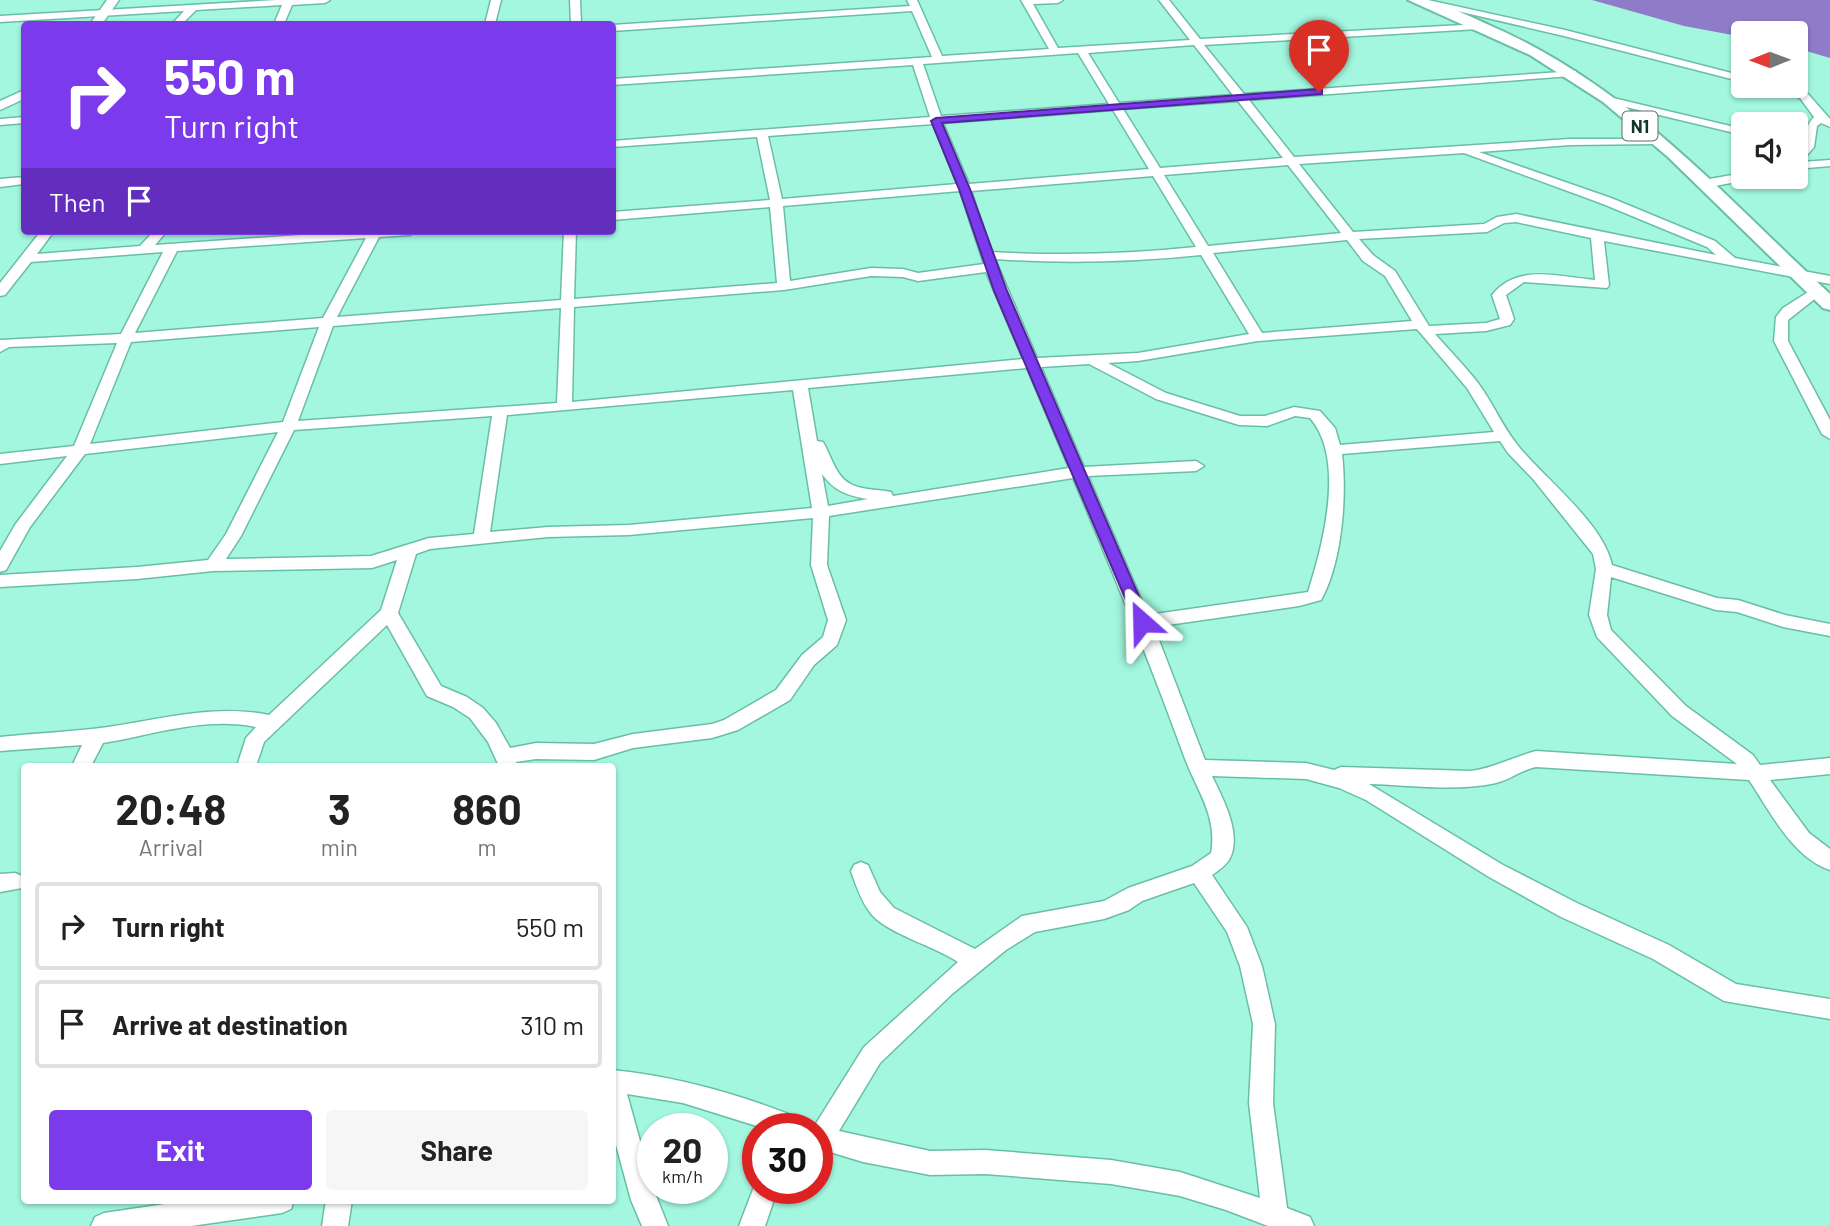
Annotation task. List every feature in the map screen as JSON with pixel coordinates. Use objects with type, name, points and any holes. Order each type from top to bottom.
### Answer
[{"type":"highway","name":"N1","points":[[1415,0],[1484,28],[1572,73],[1609,100],[1704,184],[1830,304]]},
{"type":"main road","points":[[0,106],[21,96]]},
{"type":"street","points":[[0,17],[108,7],[262,0]]},
{"type":"street","points":[[108,7],[193,8],[325,0]]},
{"type":"street","points":[[491,21],[496,0]]},
{"type":"street","points":[[575,0],[576,21]]},
{"type":"street","points":[[1056,52],[1026,1],[1058,0]]},
{"type":"street","points":[[1164,0],[1368,258],[1390,274],[1423,328],[1473,386],[1513,450],[1539,475],[1592,540],[1601,554],[1604,569],[1598,615],[1603,632],[1663,696],[1746,760],[1758,773],[1791,826],[1830,862]]},
{"type":"street","points":[[1415,0],[1500,18],[1731,76]]},
{"type":"street","points":[[280,21],[289,1]]},
{"type":"street","points":[[616,29],[914,4],[939,59]]},
{"type":"street","points":[[180,21],[193,8]]},
{"type":"street","points":[[616,82],[1198,41],[1484,28],[1500,18]]},
{"type":"street","points":[[1082,50],[1258,337]]},
{"type":"street","points":[[833,1115],[872,1055],[906,1021],[975,961],[1030,923],[1104,910],[1121,904],[1135,894],[1199,873],[1220,856],[1223,841],[1218,808],[1198,768],[1142,622],[1030,363],[989,261],[965,189],[936,121],[917,61]]},
{"type":"street","points":[[616,144],[1572,73]]},
{"type":"street","points":[[1806,98],[1825,120],[1812,125],[1808,147]]},
{"type":"street","points":[[1609,100],[1731,129]]},
{"type":"street","points":[[0,122],[21,120]]},
{"type":"street","points":[[762,133],[776,201],[784,286]]},
{"type":"street","points":[[616,216],[1292,161],[1570,142],[1657,141]]},
{"type":"street","points":[[1463,150],[1607,201],[1700,240],[1722,252],[1731,261]]},
{"type":"street","points":[[1808,163],[1830,163]]},
{"type":"street","points":[[1704,184],[1731,179]]},
{"type":"street","points":[[0,183],[21,181]]},
{"type":"street","points":[[1,341],[126,338],[568,304],[784,286],[871,272],[918,276],[989,261],[1083,260],[1350,236],[1487,228],[1500,220],[1516,218],[1830,280]]},
{"type":"street","points":[[0,292],[45,235]]},
{"type":"street","points":[[143,251],[157,235]]},
{"type":"street","points":[[28,258],[357,235]]},
{"type":"street","points":[[213,565],[233,536],[289,425],[328,322],[373,235]]},
{"type":"street","points":[[564,407],[570,235]]},
{"type":"street","points":[[0,459],[289,425],[564,407],[800,387],[1030,363],[1138,357],[1258,337],[1487,327],[1505,323],[1507,319],[1499,295],[1507,286],[1522,278],[1602,285],[1597,236]]},
{"type":"street","points":[[0,566],[23,525],[80,450],[126,338],[173,246]]},
{"type":"street","points":[[1815,291],[1788,311],[1781,320],[1781,341],[1830,434]]},
{"type":"street","points":[[1091,359],[1161,396],[1239,420],[1267,421],[1294,411],[1315,414],[1327,427],[1336,450],[1336,500],[1315,596],[1142,622]]},
{"type":"street","points":[[389,613],[434,691],[442,697],[460,702],[481,716],[507,761],[536,751],[594,752],[633,741],[712,731],[751,715],[783,695],[808,660],[831,640],[836,628],[837,620],[819,565],[821,512],[800,387]]},
{"type":"street","points":[[481,539],[500,412]]},
{"type":"street","points":[[805,419],[815,435],[831,479],[844,488],[864,494],[927,496]]},
{"type":"street","points":[[1336,450],[1503,436]]},
{"type":"street","points":[[0,580],[137,573],[213,565],[372,562],[429,544],[548,532],[629,530],[821,512],[1078,472],[1196,466]]},
{"type":"street","points":[[248,763],[256,738],[337,666],[389,613],[409,550]]},
{"type":"street","points":[[1604,569],[1716,604],[1738,606],[1793,623],[1830,630]]},
{"type":"street","points":[[0,744],[96,736],[205,717],[248,716],[272,723]]},
{"type":"street","points":[[83,763],[96,736]]},
{"type":"street","points":[[1320,775],[1471,779],[1496,775],[1511,765],[1535,758],[1758,773],[1830,765]]},
{"type":"street","points":[[1198,768],[1306,771],[1374,794],[1496,871],[1569,910],[1661,952],[1732,994],[1830,1009]]},
{"type":"street","points":[[860,871],[870,898],[892,920],[934,936],[975,961]]},
{"type":"street","points":[[1199,873],[1236,928],[1251,966],[1264,1024],[1261,1103],[1275,1216]]},
{"type":"street","points":[[616,1082],[647,1084],[698,1094],[757,1113]]},
{"type":"street","points":[[616,1097],[644,1200],[655,1226]]},
{"type":"street","points":[[833,1141],[930,1163],[985,1162],[1111,1172],[1180,1184],[1226,1197],[1301,1226]]},
{"type":"street","points":[[104,1226],[151,1209],[224,1204]]},
{"type":"street","points":[[335,1226],[338,1204]]},
{"type":"street","points":[[752,1226],[760,1204]]},
{"type":"shaded area","points":[[1592,0],[1830,0],[1830,58],[1808,52],[1808,21],[1731,21],[1731,35],[1684,26]]},
{"type":"route","points":[[1142,622],[1000,291],[965,189],[936,121],[1319,92]]}]
